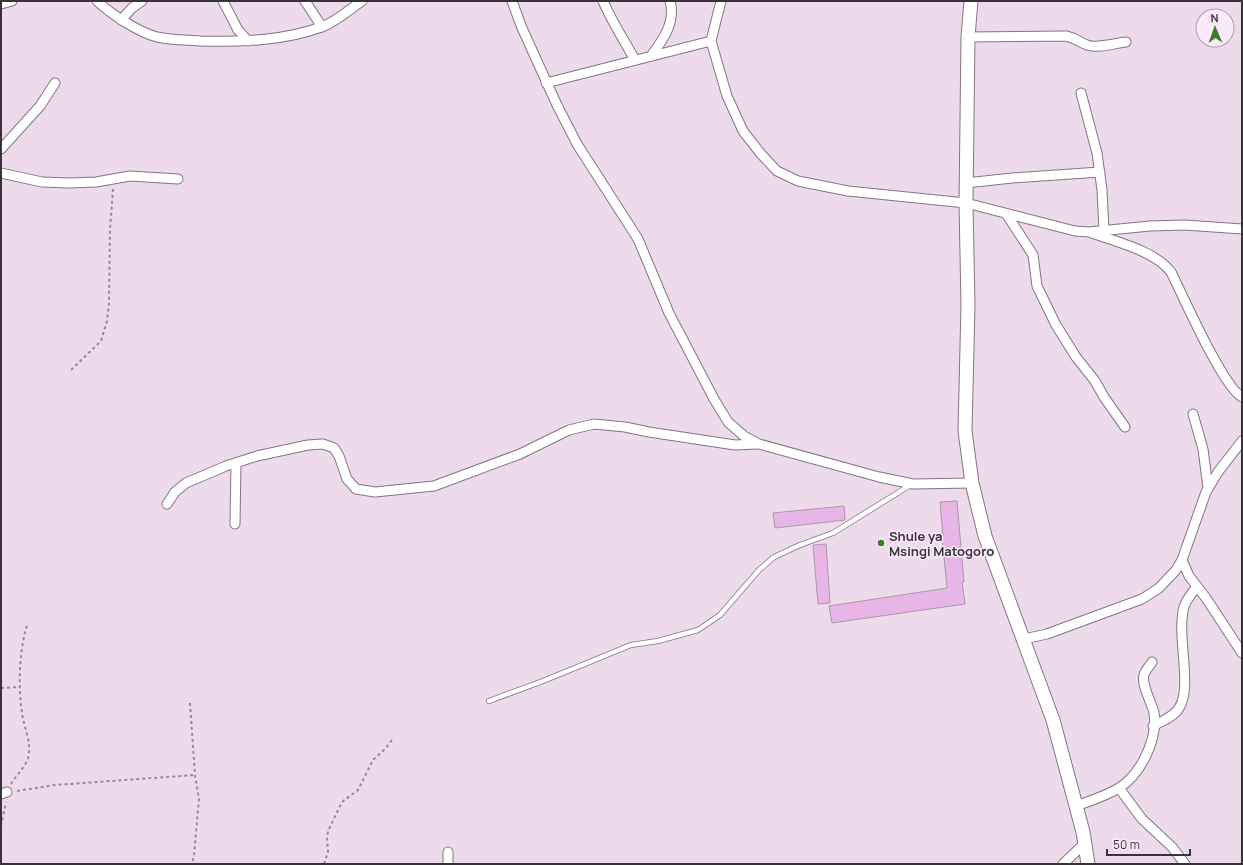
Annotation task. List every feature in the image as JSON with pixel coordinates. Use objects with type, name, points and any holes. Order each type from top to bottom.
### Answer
[{"type":"street","points":[[1,4],[12,1]]},
{"type":"street","points":[[97,1],[121,20],[156,36],[188,40],[248,41],[287,36],[322,27],[331,23],[362,1]]},
{"type":"street","points":[[121,20],[132,8],[142,1]]},
{"type":"street","points":[[223,1],[238,30],[248,41]]},
{"type":"street","points":[[305,1],[322,27]]},
{"type":"street","points":[[512,1],[546,82],[577,144],[638,239],[669,313],[714,399],[728,422],[744,436],[759,444],[879,477],[913,484],[972,483]]},
{"type":"street","points":[[603,1],[611,19],[635,60]]},
{"type":"street","points":[[651,56],[665,37],[670,25],[671,4],[678,1]]},
{"type":"street","points":[[721,1],[711,42],[727,96],[742,131],[777,171],[798,181],[848,191],[966,203],[1064,229],[1089,232],[1139,250],[1158,259],[1166,265],[1171,272],[1198,327],[1230,385],[1238,395],[1242,397]]},
{"type":"street","points":[[971,1],[968,37],[966,183],[968,305],[965,431],[972,483],[984,536],[1024,638],[1053,720],[1085,843],[1088,864]]},
{"type":"street","points":[[968,37],[1066,36],[1074,38],[1087,46],[1093,47],[1126,42]]},
{"type":"street","points":[[546,82],[711,42]]},
{"type":"street","points":[[1,149],[30,117],[55,83]]},
{"type":"street","points":[[1080,92],[1097,153],[1102,190],[1104,230]]},
{"type":"street","points":[[966,183],[1012,178],[1100,172]]},
{"type":"street","points":[[1,173],[42,182],[96,182],[114,178],[136,176],[178,179]]},
{"type":"street","points":[[1007,215],[1033,255],[1037,286],[1056,325],[1076,357],[1096,381],[1104,397],[1125,427]]},
{"type":"street","points":[[1089,232],[1150,226],[1185,225],[1242,229]]},
{"type":"street","points":[[1193,414],[1203,449],[1208,488]]},
{"type":"street","points":[[166,504],[175,492],[186,483],[257,456],[308,445],[323,444],[334,448],[339,456],[347,480],[356,489],[375,492],[434,486],[520,454],[569,430],[594,424],[625,427],[735,445],[759,444]]},
{"type":"street","points":[[1024,638],[1047,634],[1142,599],[1160,588],[1176,570],[1182,560],[1189,542],[1194,522],[1208,488],[1218,472],[1242,441]]},
{"type":"street","points":[[235,524],[236,463]]},
{"type":"street","points":[[1182,560],[1189,576],[1206,598],[1242,653]]},
{"type":"street","points":[[1153,726],[1172,715],[1180,708],[1185,676],[1181,644],[1182,617],[1185,605],[1197,586]]},
{"type":"street","points":[[1076,806],[1119,788],[1130,779],[1143,762],[1154,733],[1154,715],[1143,680],[1144,674],[1152,662]]},
{"type":"street","points":[[1119,788],[1142,819],[1172,847],[1185,864]]},
{"type":"street","points":[[1063,864],[1085,843]]},
{"type":"street","points":[[448,852],[448,864]]},
{"type":"lane","points":[[489,701],[543,681],[631,645],[671,638],[698,630],[720,615],[759,570],[774,557],[800,545],[833,533],[913,484]]},
{"type":"path","points":[[71,370],[101,341],[107,321],[110,303],[110,230],[114,178]]},
{"type":"path","points":[[1,826],[4,793],[26,763],[28,752],[29,739],[22,715],[20,688],[23,638],[27,625]]},
{"type":"path","points":[[1,688],[20,688]]},
{"type":"path","points":[[190,703],[195,775],[199,799],[192,864]]},
{"type":"path","points":[[324,864],[328,852],[328,831],[342,802],[358,790],[373,760],[392,740]]},
{"type":"path","points":[[4,793],[55,785],[195,775]]},
{"type":"building","points":[[957,501],[964,582],[962,582],[965,604],[832,623],[829,606],[947,588],[940,502]]},
{"type":"building","points":[[844,506],[845,520],[775,528],[773,513]]},
{"type":"building","points":[[826,544],[830,603],[818,604],[813,545]]},
{"type":"place","name":"Shule ya Msingi Matogoro","points":[[881,543]]}]
